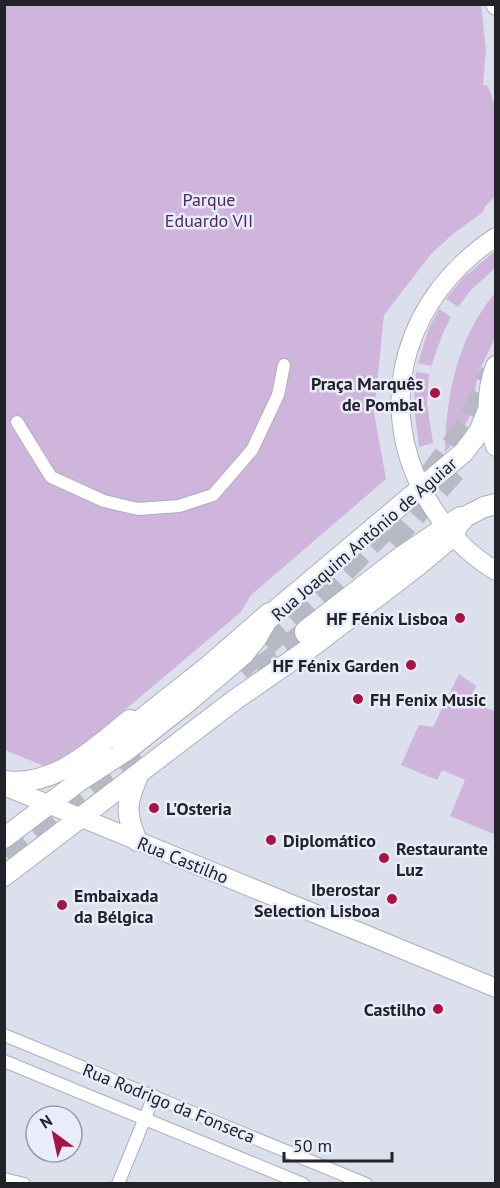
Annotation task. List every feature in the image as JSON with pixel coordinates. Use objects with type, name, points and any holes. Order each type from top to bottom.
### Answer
[{"type":"highway","points":[[307,632],[400,560],[453,528]]},
{"type":"highway","points":[[121,738],[208,669],[270,615]]},
{"type":"main road","points":[[495,366],[489,388],[488,410],[495,446]]},
{"type":"main road","name":"Rua Joaquim António de Aguiar","points":[[4,838],[144,737],[235,662],[256,639],[270,615],[458,458],[471,444],[488,410]]},
{"type":"main road","points":[[4,876],[236,699],[314,645],[453,528],[484,507],[495,504]]},
{"type":"main road","points":[[4,781],[31,780],[55,773],[70,765],[220,647],[270,615]]},
{"type":"main road","points":[[78,783],[95,747]]},
{"type":"main road","points":[[137,841],[128,814],[128,803],[140,772]]},
{"type":"street","points":[[495,237],[465,260],[442,286],[424,312],[408,348],[401,382],[401,423],[405,446],[421,488],[472,555],[495,571]]},
{"type":"street","points":[[17,422],[51,477],[104,501],[138,508],[179,506],[213,495],[252,450],[278,395],[284,365]]},
{"type":"street","name":"Rua Castilho","points":[[4,786],[495,988]]},
{"type":"street","name":"Rua Rodrigo da Fonseca","points":[[4,1035],[366,1184]]},
{"type":"street","name":"Rua Rodrigo da Fonseca","points":[[4,1061],[303,1184]]},
{"type":"street","points":[[118,1184],[154,1096]]},
{"type":"street","points":[[4,1179],[24,1184]]},
{"type":"green space","name":"Parque Eduardo VII","points":[[5,5],[481,5],[486,50],[483,85],[488,86],[495,106],[495,197],[485,206],[483,212],[431,254],[384,315],[374,413],[386,479],[251,595],[241,612],[76,751],[44,766],[5,750]]},
{"type":"green space","points":[[495,251],[495,268],[471,290],[458,307],[446,299],[463,278]]},
{"type":"green space","points":[[495,293],[495,338],[479,371],[469,418],[458,438],[445,452],[448,410],[456,368],[471,329]]},
{"type":"green space","points":[[439,309],[451,317],[431,366],[418,363],[429,328]]},
{"type":"green space","points":[[416,372],[429,374],[427,403],[433,443],[419,447],[414,406]]},
{"type":"green space","points":[[459,674],[476,686],[469,702],[495,711],[494,834],[450,816],[465,780],[442,770],[437,780],[401,765],[419,725],[433,727]]},
{"type":"tunnel","points":[[431,475],[469,424],[492,372]]},
{"type":"tunnel","points":[[390,542],[459,465]]},
{"type":"tunnel","points":[[239,669],[329,586],[395,518]]},
{"type":"tunnel","points":[[258,671],[307,632]]},
{"type":"tunnel","points":[[4,853],[137,751]]},
{"type":"place","name":"Praça Marquês de Pombal","points":[[435,393]]},
{"type":"place","name":"HF Fénix Lisboa","points":[[460,618]]},
{"type":"place","name":"HF Fénix Garden","points":[[411,665]]},
{"type":"place","name":"FH Fenix Music","points":[[358,699]]},
{"type":"place","name":"L'Osteria","points":[[154,808]]},
{"type":"place","name":"Diplomático","points":[[271,840]]},
{"type":"place","name":"Restaurante Luz","points":[[384,858]]},
{"type":"place","name":"Iberostar Selection Lisboa","points":[[392,899]]},
{"type":"place","name":"Embaixada da Bélgica","points":[[62,905]]},
{"type":"place","name":"Castilho","points":[[438,1009]]}]
